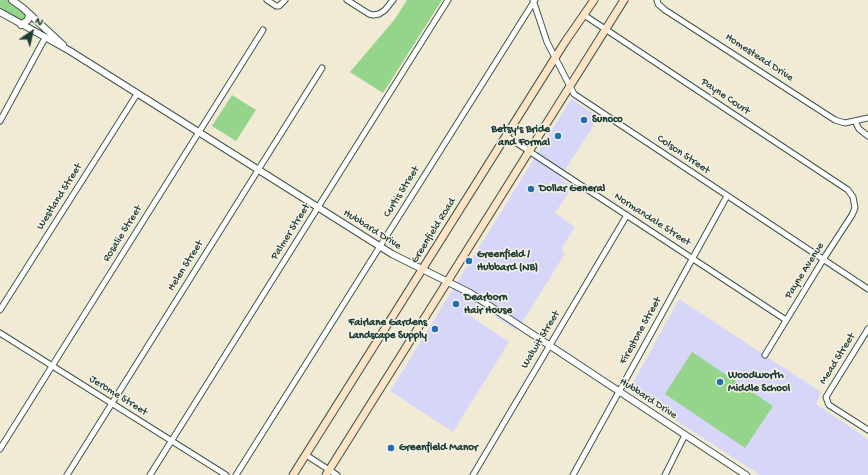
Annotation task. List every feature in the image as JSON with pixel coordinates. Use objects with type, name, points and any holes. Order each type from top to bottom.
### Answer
[{"type":"main road","name":"Greenfield Road","points":[[293,475],[555,58],[594,0]]},
{"type":"main road","points":[[328,472],[624,0]]},
{"type":"street","name":"Hubbard Drive","points":[[12,0],[30,14],[70,51]]},
{"type":"street","points":[[266,0],[276,6],[279,6],[285,0]]},
{"type":"street","points":[[347,0],[373,15],[379,14],[385,10],[393,0]]},
{"type":"street","name":"Palmer Street","points":[[150,475],[448,0]]},
{"type":"street","name":"Colson Street","points":[[534,0],[547,42],[574,94],[868,289]]},
{"type":"street","name":"Curtis Street","points":[[236,475],[534,0]]},
{"type":"street","name":"Homestead Drive","points":[[658,0],[658,4],[665,10],[835,120],[845,122],[868,118]]},
{"type":"street","name":"Hubbard Drive","points":[[0,12],[70,51],[379,247],[470,293],[745,475]]},
{"type":"street","points":[[21,25],[28,20],[30,14]]},
{"type":"street","name":"Payne Court","points":[[584,15],[848,190],[853,197]]},
{"type":"street","name":"Rosalie Street","points":[[0,449],[263,30]]},
{"type":"street","points":[[0,121],[45,38]]},
{"type":"street","name":"Helen Street","points":[[67,475],[322,68]]},
{"type":"street","name":"Westland Street","points":[[0,310],[136,94]]},
{"type":"street","points":[[855,121],[859,129],[868,136]]},
{"type":"street","name":"Normandale Street","points":[[506,136],[786,320]]},
{"type":"street","name":"Firestone Street","points":[[573,475],[727,196]]},
{"type":"street","name":"Payne Avenue","points":[[765,355],[854,212],[855,204],[853,197]]},
{"type":"street","name":"Walwit Street","points":[[473,475],[627,215]]},
{"type":"street","name":"Mead Street","points":[[868,329],[827,395],[826,400],[829,405],[868,430]]},
{"type":"street","name":"Jerome Street","points":[[0,333],[226,475]]},
{"type":"street","points":[[665,475],[685,435]]},
{"type":"street","points":[[306,454],[328,472],[337,475]]},
{"type":"shaded area","points":[[571,99],[599,117],[560,178],[573,186],[555,213],[575,227],[562,248],[564,255],[516,330],[476,304],[469,315],[509,342],[453,432],[390,391]]},
{"type":"shaded area","name":"Woodworth Middle School","points":[[679,299],[821,392],[816,404],[868,439],[868,475],[760,475],[629,390]]},
{"type":"green space","points":[[0,0],[8,0],[25,12],[26,18],[23,20],[19,19],[0,7]]},
{"type":"green space","points":[[407,0],[442,0],[383,93],[350,72],[395,19]]},
{"type":"green space","points":[[232,95],[256,110],[236,141],[212,126]]},
{"type":"green space","points":[[692,352],[773,406],[745,448],[665,394]]},
{"type":"place","name":"Sunoco","points":[[584,120]]},
{"type":"place","name":"Betsy's Bride and Formal","points":[[558,136]]},
{"type":"place","name":"Dollar General","points":[[531,189]]},
{"type":"place","name":"Greenfield / Hubbard (NB)","points":[[469,261]]},
{"type":"place","name":"Dearborn Hair House","points":[[456,304]]},
{"type":"place","name":"Fairlane Gardens Landscape Supply","points":[[435,329]]},
{"type":"place","name":"Woodworth Middle School","points":[[720,382]]},
{"type":"place","name":"Greenfield Manor","points":[[391,448]]}]
